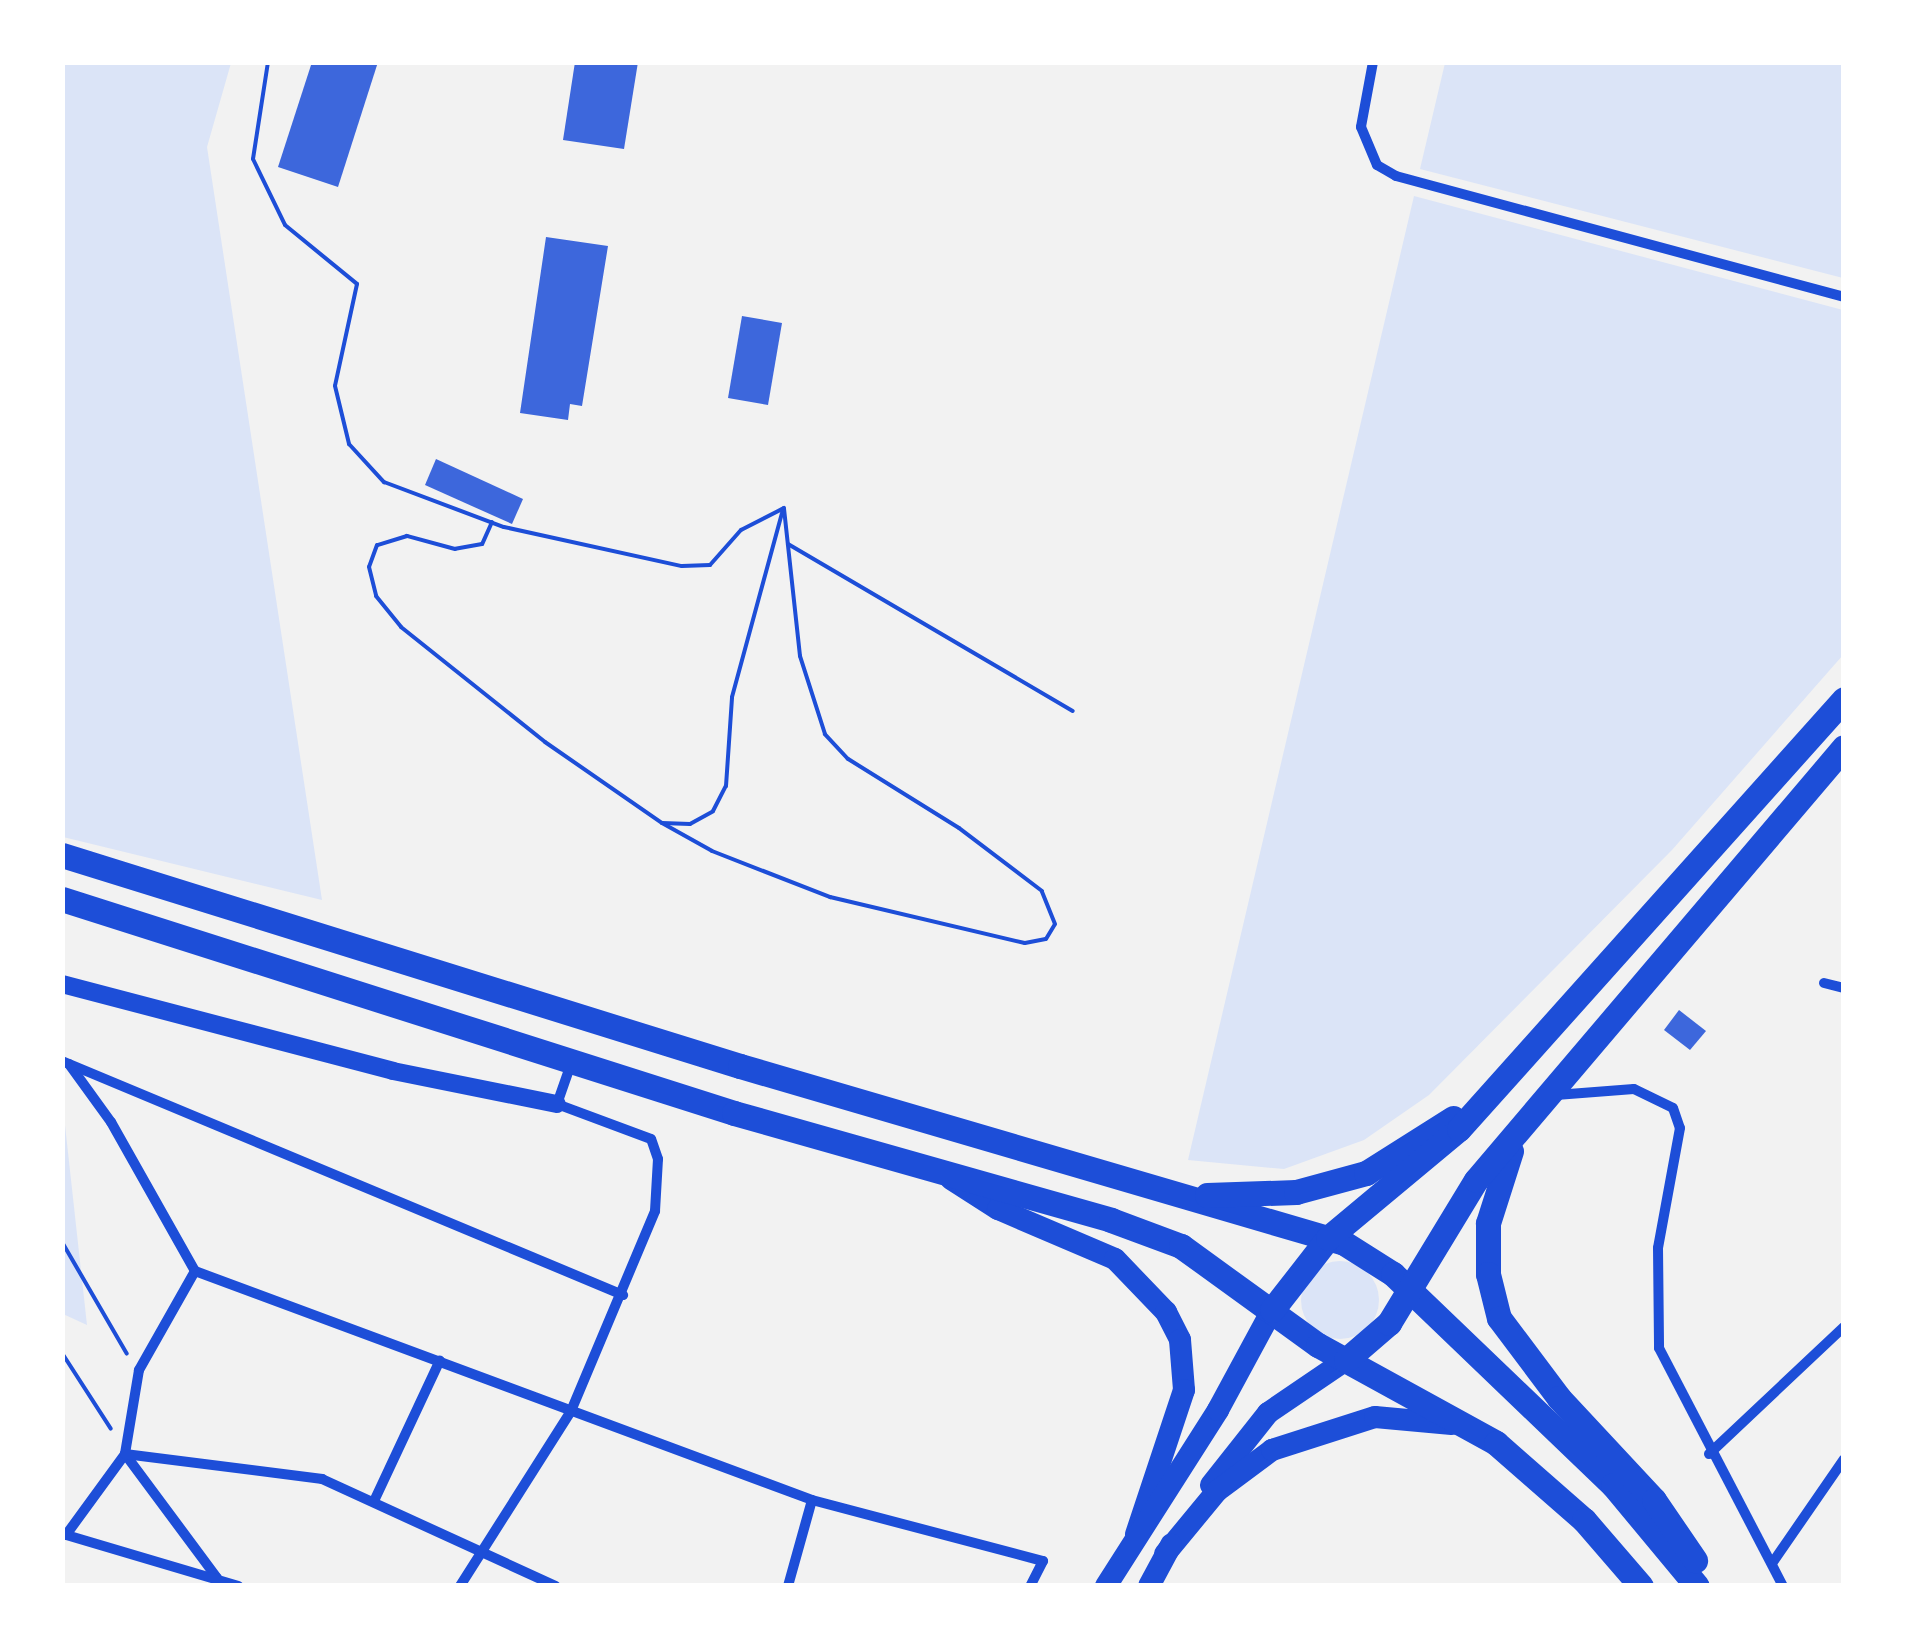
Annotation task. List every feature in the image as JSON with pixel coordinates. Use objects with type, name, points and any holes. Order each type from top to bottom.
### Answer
[{"type":"highway","points":[[1272,1310],[1328,1238],[1432,1158],[1498,1088],[1844,699]]},
{"type":"highway","points":[[1346,1360],[1389,1323],[1457,1203],[1844,747]]},
{"type":"highway","points":[[62,854],[1180,1197],[1328,1238],[1376,1261],[1408,1289],[1612,1485],[1697,1586]]},
{"type":"highway","points":[[62,899],[1181,1246],[1346,1360],[1480,1432],[1556,1493],[1640,1586]]},
{"type":"highway","points":[[1180,1197],[1296,1192],[1366,1173],[1398,1158],[1498,1088]]},
{"type":"highway","points":[[1545,1096],[1493,1197],[1486,1251],[1491,1296],[1530,1364],[1654,1500],[1709,1586]]},
{"type":"main road","points":[[938,1170],[998,1209],[1096,1247],[1132,1272],[1166,1312],[1180,1340],[1184,1390],[1136,1534]]},
{"type":"main road","points":[[1106,1586],[1218,1410],[1272,1310]]},
{"type":"main road","points":[[1149,1586],[1166,1554],[1252,1429],[1346,1360]]},
{"type":"main road","points":[[1166,1554],[1236,1474],[1297,1440],[1344,1424],[1404,1416],[1480,1432]]},
{"type":"street","points":[[1373,62],[1361,127],[1378,164],[1396,176],[1844,297]]},
{"type":"street","points":[[1824,983],[1844,988]]},
{"type":"street","points":[[62,984],[392,1071],[556,1104],[651,1138],[658,1158],[655,1211],[623,1295],[570,1411],[460,1586]]},
{"type":"street","points":[[556,1104],[574,1058]]},
{"type":"street","points":[[66,1062],[623,1295]]},
{"type":"street","points":[[66,1062],[111,1122],[195,1271],[812,1500],[1043,1560],[1030,1586]]},
{"type":"street","points":[[1545,1096],[1634,1090],[1657,1094],[1673,1108],[1680,1128],[1658,1248],[1659,1348],[1709,1454],[1783,1586]]},
{"type":"street","points":[[195,1271],[138,1376],[126,1454],[64,1535],[238,1586]]},
{"type":"street","points":[[1709,1454],[1844,1327]]},
{"type":"street","points":[[374,1498],[440,1360]]},
{"type":"street","points":[[126,1454],[322,1479],[374,1498],[556,1586]]},
{"type":"street","points":[[126,1454],[216,1582]]},
{"type":"street","points":[[1772,1562],[1844,1458]]},
{"type":"street","points":[[788,1586],[812,1500]]},
{"type":"path","points":[[268,62],[253,159],[284,225],[357,284],[334,386],[349,444],[384,482],[492,522],[682,566],[710,565],[742,530],[784,508]]},
{"type":"path","points":[[492,522],[482,544],[456,549],[408,536],[377,545],[369,566],[376,596],[402,627],[546,742],[662,823],[712,852],[830,897],[1026,944],[1046,938],[1055,924],[1042,891],[959,828],[848,759],[825,734],[800,656],[784,508]]},
{"type":"path","points":[[662,823],[690,824],[713,811],[726,786],[732,697],[784,508]]},
{"type":"path","points":[[788,544],[1073,711]]},
{"type":"path","points":[[62,1242],[138,1376]]},
{"type":"path","points":[[62,1353],[126,1454]]},
{"type":"shaded area","points":[[63,62],[231,63],[207,147],[322,900],[63,837]]},
{"type":"shaded area","points":[[1445,63],[1843,63],[1843,278],[1420,169]]},
{"type":"shaded area","points":[[1414,196],[1843,310],[1843,655],[1672,850],[1429,1095],[1364,1140],[1284,1169],[1188,1160]]},
{"type":"shaded area","points":[[63,1107],[87,1325],[63,1314]]},
{"type":"shaded area","points":[[1340,1261],[1368,1272],[1379,1300],[1368,1328],[1340,1339],[1312,1328],[1301,1300],[1312,1272]]},
{"type":"building","points":[[312,62],[378,62],[338,187],[278,167]]},
{"type":"building","points":[[575,62],[638,62],[624,149],[563,140]]},
{"type":"building","points":[[546,237],[608,246],[582,406],[570,404],[568,420],[520,413]]},
{"type":"building","points":[[742,316],[782,323],[768,405],[728,398]]},
{"type":"building","points":[[436,459],[523,499],[512,524],[425,485]]},
{"type":"building","points":[[1679,1010],[1706,1031],[1690,1050],[1664,1030]]}]
